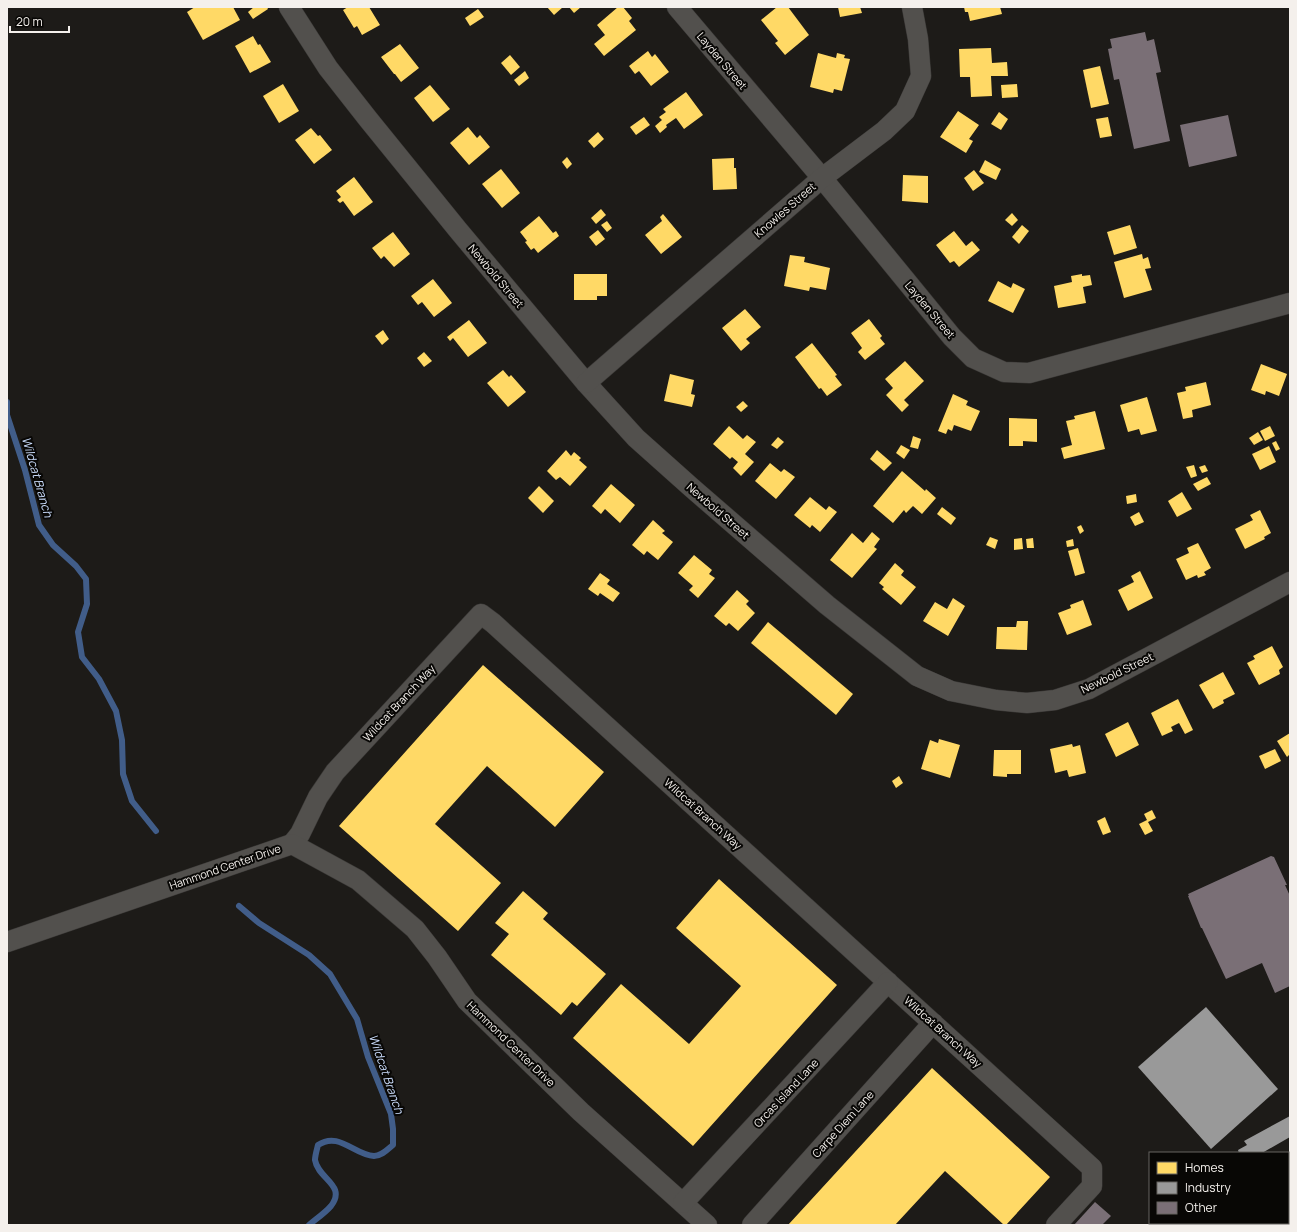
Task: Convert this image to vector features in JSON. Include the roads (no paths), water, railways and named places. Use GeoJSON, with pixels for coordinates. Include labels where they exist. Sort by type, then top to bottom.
{"type":"FeatureCollection","features":[{"type":"Feature","properties":{"kind":"street","name":"Newbold Street"},"geometry":{"type":"LineString","coordinates":[[289,7],[328,68],[458,230],[586,383],[636,438],[827,605],[917,676],[951,691],[996,700],[1027,703],[1056,700],[1089,689],[1290,582]]}},
{"type":"Feature","properties":{"kind":"street","name":"Layden Street"},"geometry":{"type":"LineString","coordinates":[[677,7],[822,178],[952,338],[973,358],[1004,372],[1029,373],[1290,303]]}},
{"type":"Feature","properties":{"kind":"street","name":"Knowles Street"},"geometry":{"type":"LineString","coordinates":[[586,383],[822,178],[884,131],[905,111],[921,76],[918,39],[912,7]]}},
{"type":"Feature","properties":{"kind":"street","name":"Wildcat Branch Way"},"geometry":{"type":"LineString","coordinates":[[292,844],[300,834],[318,797],[335,772],[481,614],[499,628],[1092,1168],[1092,1186],[1056,1225]]}},
{"type":"Feature","properties":{"kind":"street","name":"Hammond Center Drive"},"geometry":{"type":"LineString","coordinates":[[7,942],[292,844],[358,880],[415,929],[437,956],[467,1001],[581,1112],[707,1225]]}},
{"type":"Feature","properties":{"kind":"street","name":"Orcas Island Lane"},"geometry":{"type":"LineString","coordinates":[[683,1203],[888,982]]}},
{"type":"Feature","properties":{"kind":"street","name":"Carpe Diem Lane"},"geometry":{"type":"LineString","coordinates":[[752,1225],[933,1023]]}},
{"type":"Feature","properties":{"kind":"waterway","name":"Wildcat Branch"},"geometry":{"type":"LineString","coordinates":[[7,402],[7,415],[25,470],[39,525],[53,545],[76,566],[86,579],[87,604],[78,632],[82,657],[99,679],[116,711],[122,740],[123,774],[132,801],[156,831]]}},
{"type":"Feature","properties":{"kind":"waterway","name":"Wildcat Branch"},"geometry":{"type":"LineString","coordinates":[[239,906],[259,923],[309,955],[330,974],[357,1019],[368,1057],[391,1114],[393,1145],[380,1155],[367,1155],[340,1142],[326,1141],[318,1145],[315,1160],[317,1167],[334,1187],[336,1193],[335,1199],[329,1209],[309,1225]]}}]}
